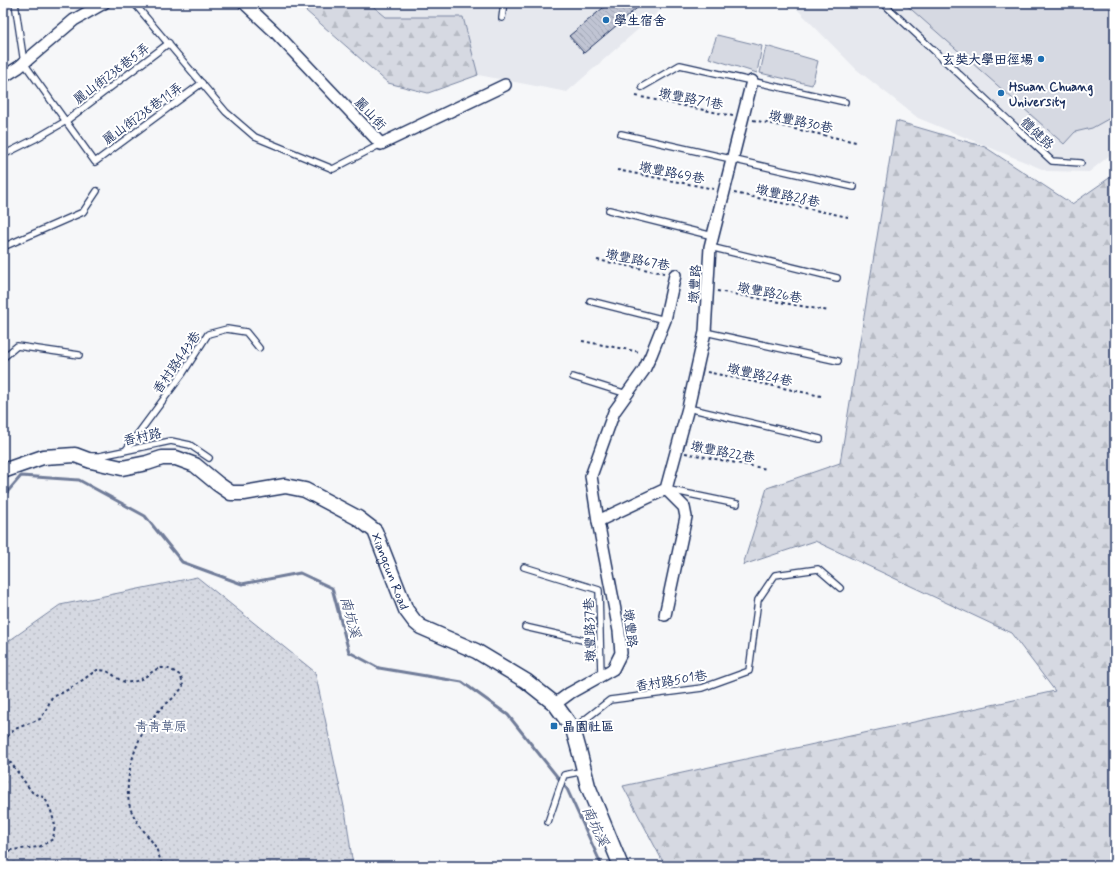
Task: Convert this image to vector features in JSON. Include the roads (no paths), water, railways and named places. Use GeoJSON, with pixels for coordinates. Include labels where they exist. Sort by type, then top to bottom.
{"type":"FeatureCollection","features":[{"type":"Feature","properties":{"kind":"street"},"geometry":{"type":"LineString","coordinates":[[3,77],[24,63],[91,6],[104,3]]}},
{"type":"Feature","properties":{"kind":"street","name":"麗山街"},"geometry":{"type":"LineString","coordinates":[[244,3],[275,32],[381,144],[505,85]]}},
{"type":"Feature","properties":{"kind":"street","name":"墩豐路"},"geometry":{"type":"LineString","coordinates":[[666,489],[688,408],[705,332],[710,248],[752,81]]}},
{"type":"Feature","properties":{"kind":"street","name":"墩豐路"},"geometry":{"type":"LineString","coordinates":[[555,704],[570,693],[614,669],[621,654],[619,631],[591,476],[614,412],[644,370],[651,355],[665,320],[675,275]]}},
{"type":"Feature","properties":{"kind":"street","name":"Xiangcun Road"},"geometry":{"type":"LineString","coordinates":[[3,472],[43,457],[75,456],[92,462],[122,468],[147,463],[162,458],[176,458],[195,465],[231,493],[244,493],[285,486],[305,490],[358,518],[374,531],[406,610],[415,622],[421,627],[476,651],[526,681],[555,704],[573,729],[588,786],[621,866]]}},
{"type":"Feature","properties":{"kind":"street"},"geometry":{"type":"LineString","coordinates":[[598,521],[666,489],[684,507],[686,517],[665,615]]}},
{"type":"Feature","properties":{"kind":"lane"},"geometry":{"type":"LineString","coordinates":[[15,3],[24,63],[66,121]]}},
{"type":"Feature","properties":{"kind":"lane"},"geometry":{"type":"LineString","coordinates":[[134,3],[226,112],[255,137],[334,169],[381,144]]}},
{"type":"Feature","properties":{"kind":"lane"},"geometry":{"type":"LineString","coordinates":[[502,18],[504,3]]}},
{"type":"Feature","properties":{"kind":"lane","name":"體健路"},"geometry":{"type":"LineString","coordinates":[[883,3],[1052,161],[1081,163]]}},
{"type":"Feature","properties":{"kind":"lane","name":"麗山街238巷5弄"},"geometry":{"type":"LineString","coordinates":[[3,155],[36,140],[66,121],[169,43]]}},
{"type":"Feature","properties":{"kind":"lane"},"geometry":{"type":"LineString","coordinates":[[642,86],[680,64],[845,102]]}},
{"type":"Feature","properties":{"kind":"lane","name":"麗山街238巷11弄"},"geometry":{"type":"LineString","coordinates":[[66,121],[95,162],[202,83]]}},
{"type":"Feature","properties":{"kind":"lane"},"geometry":{"type":"LineString","coordinates":[[621,134],[854,187]]}},
{"type":"Feature","properties":{"kind":"lane"},"geometry":{"type":"LineString","coordinates":[[3,247],[83,212],[97,191]]}},
{"type":"Feature","properties":{"kind":"lane"},"geometry":{"type":"LineString","coordinates":[[609,210],[713,236]]}},
{"type":"Feature","properties":{"kind":"lane"},"geometry":{"type":"LineString","coordinates":[[710,248],[837,278]]}},
{"type":"Feature","properties":{"kind":"lane"},"geometry":{"type":"LineString","coordinates":[[590,301],[665,320]]}},
{"type":"Feature","properties":{"kind":"lane","name":"香村路443巷"},"geometry":{"type":"LineString","coordinates":[[126,450],[183,373],[208,334],[226,329],[246,332],[259,348]]}},
{"type":"Feature","properties":{"kind":"lane"},"geometry":{"type":"LineString","coordinates":[[705,332],[838,361]]}},
{"type":"Feature","properties":{"kind":"lane"},"geometry":{"type":"LineString","coordinates":[[3,358],[17,346],[79,355]]}},
{"type":"Feature","properties":{"kind":"lane"},"geometry":{"type":"LineString","coordinates":[[573,377],[627,394]]}},
{"type":"Feature","properties":{"kind":"lane"},"geometry":{"type":"LineString","coordinates":[[688,408],[820,438]]}},
{"type":"Feature","properties":{"kind":"lane","name":"香村路"},"geometry":{"type":"LineString","coordinates":[[75,456],[100,456],[171,441],[190,445],[210,458]]}},
{"type":"Feature","properties":{"kind":"lane"},"geometry":{"type":"LineString","coordinates":[[666,489],[737,504]]}},
{"type":"Feature","properties":{"kind":"lane","name":"墩豐路37巷"},"geometry":{"type":"LineString","coordinates":[[524,567],[599,590],[601,676]]}},
{"type":"Feature","properties":{"kind":"lane","name":"香村路501巷"},"geometry":{"type":"LineString","coordinates":[[573,729],[610,700],[702,688],[749,671],[758,600],[775,575],[818,569],[840,588]]}},
{"type":"Feature","properties":{"kind":"lane"},"geometry":{"type":"LineString","coordinates":[[525,627],[600,644]]}},
{"type":"Feature","properties":{"kind":"lane"},"geometry":{"type":"LineString","coordinates":[[548,822],[564,775],[584,771]]}},
{"type":"Feature","properties":{"kind":"waterway","name":"南坑溪"},"geometry":{"type":"LineString","coordinates":[[3,497],[21,476],[79,480],[145,516],[182,562],[242,584],[300,573],[332,588],[349,652],[379,668],[462,682],[508,715],[567,789],[602,866]]}},
{"type":"Feature","properties":{"kind":"place","name":"學生宿舍"},"geometry":{"type":"Point","coordinates":[606,20]}},
{"type":"Feature","properties":{"kind":"place","name":"玄奘大學田徑場"},"geometry":{"type":"Point","coordinates":[1041,59]}},
{"type":"Feature","properties":{"kind":"place","name":"Hsuan Chuang University"},"geometry":{"type":"Point","coordinates":[1001,93]}},
{"type":"Feature","properties":{"kind":"place","name":"晶園社區"},"geometry":{"type":"Point","coordinates":[554,726]}},
{"type":"Feature","properties":{"kind":"park label","name":"青青草原"},"geometry":{"type":"Point","coordinates":[161,726]}}]}
